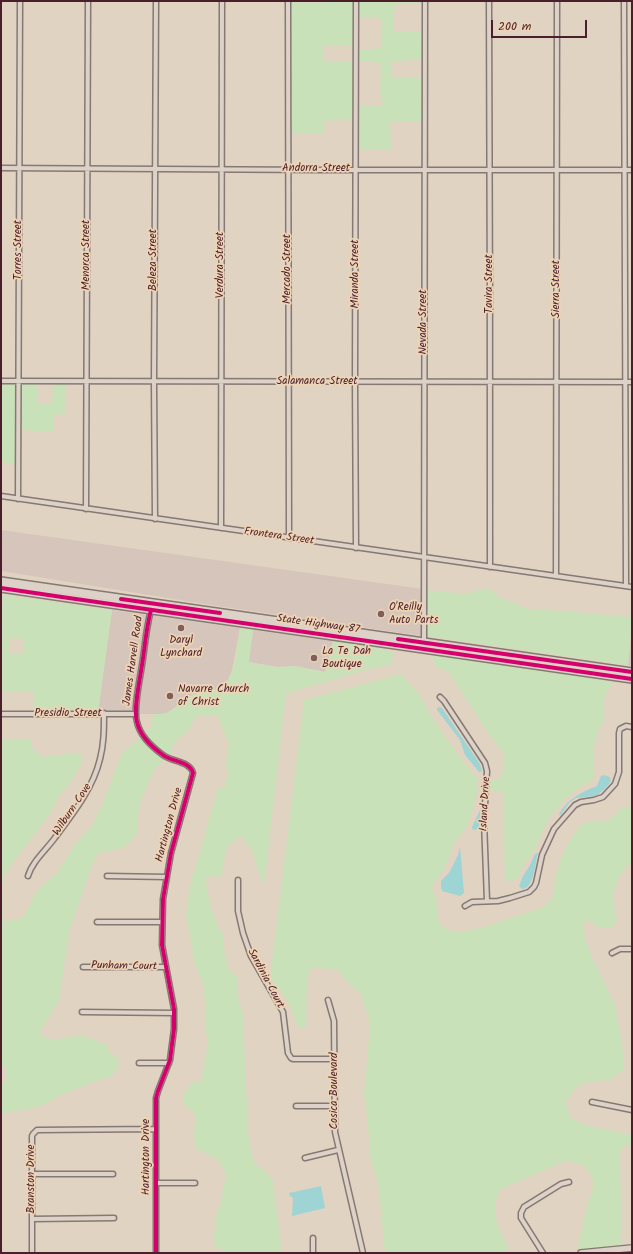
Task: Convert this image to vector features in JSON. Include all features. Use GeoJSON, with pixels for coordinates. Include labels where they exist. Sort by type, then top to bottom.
{"type":"FeatureCollection","features":[{"type":"Feature","properties":{"kind":"highway"},"geometry":{"type":"LineString","coordinates":[[1,581],[211,615],[274,621],[632,672]]}},
{"type":"Feature","properties":{"kind":"highway","name":"State Highway 87"},"geometry":{"type":"LineString","coordinates":[[1,588],[151,610],[211,615],[354,639],[632,679]]}},
{"type":"Feature","properties":{"kind":"street","name":"Torres Street"},"geometry":{"type":"LineString","coordinates":[[18,499],[20,1]]}},
{"type":"Feature","properties":{"kind":"street","name":"Menorca Street"},"geometry":{"type":"LineString","coordinates":[[86,509],[88,1]]}},
{"type":"Feature","properties":{"kind":"street","name":"Beleza Street"},"geometry":{"type":"LineString","coordinates":[[156,1],[154,382],[156,519]]}},
{"type":"Feature","properties":{"kind":"street","name":"Verdura Street"},"geometry":{"type":"LineString","coordinates":[[221,528],[222,1]]}},
{"type":"Feature","properties":{"kind":"street","name":"Mercado Street"},"geometry":{"type":"LineString","coordinates":[[288,1],[289,538]]}},
{"type":"Feature","properties":{"kind":"street","name":"Miranda Street"},"geometry":{"type":"LineString","coordinates":[[356,1],[356,548]]}},
{"type":"Feature","properties":{"kind":"street","name":"Nevada Street"},"geometry":{"type":"LineString","coordinates":[[424,642],[425,1]]}},
{"type":"Feature","properties":{"kind":"street","name":"Tavira Street"},"geometry":{"type":"LineString","coordinates":[[489,1],[491,169],[489,383],[490,567]]}},
{"type":"Feature","properties":{"kind":"street","name":"Sierra Street"},"geometry":{"type":"LineString","coordinates":[[556,576],[558,169],[557,1]]}},
{"type":"Feature","properties":{"kind":"street"},"geometry":{"type":"LineString","coordinates":[[624,1],[624,382],[626,586]]}},
{"type":"Feature","properties":{"kind":"street","name":"Andorra Street"},"geometry":{"type":"LineString","coordinates":[[1,168],[632,170]]}},
{"type":"Feature","properties":{"kind":"street","name":"Salamanca Street"},"geometry":{"type":"LineString","coordinates":[[1,382],[632,382]]}},
{"type":"Feature","properties":{"kind":"street","name":"Frontera Street"},"geometry":{"type":"LineString","coordinates":[[1,496],[632,587]]}},
{"type":"Feature","properties":{"kind":"street"},"geometry":{"type":"LineString","coordinates":[[82,593],[107,600],[139,604],[151,610]]}},
{"type":"Feature","properties":{"kind":"street","name":"James Harvell Road"},"geometry":{"type":"LineString","coordinates":[[136,714],[151,610]]}},
{"type":"Feature","properties":{"kind":"street"},"geometry":{"type":"LineString","coordinates":[[354,639],[370,639],[413,644],[424,642],[430,647],[492,656],[506,661]]}},
{"type":"Feature","properties":{"kind":"street","name":"Island Drive"},"geometry":{"type":"LineString","coordinates":[[440,697],[485,763],[487,771],[484,826],[487,902]]}},
{"type":"Feature","properties":{"kind":"street","name":"Presidio Street"},"geometry":{"type":"LineString","coordinates":[[1,714],[136,714]]}},
{"type":"Feature","properties":{"kind":"street","name":"Wilburn Cove"},"geometry":{"type":"LineString","coordinates":[[28,876],[30,869],[59,832],[92,781],[100,760],[102,749],[104,714]]}},
{"type":"Feature","properties":{"kind":"street","name":"Hartington Drive"},"geometry":{"type":"LineString","coordinates":[[136,714],[139,729],[147,741],[164,756],[188,766],[192,769],[193,774],[171,853],[163,899],[162,945],[174,1013],[174,1036],[169,1063],[156,1098],[156,1253]]}},
{"type":"Feature","properties":{"kind":"street"},"geometry":{"type":"LineString","coordinates":[[465,906],[472,902],[498,901],[523,895],[534,887],[542,855],[554,829],[575,805],[581,802],[598,800],[603,797],[615,784],[619,772],[620,729],[626,726],[632,727]]}},
{"type":"Feature","properties":{"kind":"street"},"geometry":{"type":"LineString","coordinates":[[107,876],[167,877]]}},
{"type":"Feature","properties":{"kind":"street","name":"Sardinia Court"},"geometry":{"type":"LineString","coordinates":[[238,880],[238,911],[243,933],[251,956],[283,1012],[288,1053],[293,1059],[334,1059]]}},
{"type":"Feature","properties":{"kind":"street"},"geometry":{"type":"LineString","coordinates":[[97,922],[162,922]]}},
{"type":"Feature","properties":{"kind":"street"},"geometry":{"type":"LineString","coordinates":[[612,953],[620,949],[632,949]]}},
{"type":"Feature","properties":{"kind":"street","name":"Punham Court"},"geometry":{"type":"LineString","coordinates":[[83,967],[166,968]]}},
{"type":"Feature","properties":{"kind":"street","name":"Cosica Boulevard"},"geometry":{"type":"LineString","coordinates":[[328,1000],[334,1021],[334,1132],[363,1253]]}},
{"type":"Feature","properties":{"kind":"street"},"geometry":{"type":"LineString","coordinates":[[82,1012],[174,1013]]}},
{"type":"Feature","properties":{"kind":"street"},"geometry":{"type":"LineString","coordinates":[[139,1063],[169,1063]]}},
{"type":"Feature","properties":{"kind":"street"},"geometry":{"type":"LineString","coordinates":[[592,1102],[632,1110]]}},
{"type":"Feature","properties":{"kind":"street"},"geometry":{"type":"LineString","coordinates":[[296,1106],[334,1106]]}},
{"type":"Feature","properties":{"kind":"street","name":"Branston Drive"},"geometry":{"type":"LineString","coordinates":[[32,1253],[32,1136],[34,1132],[38,1130],[156,1129]]}},
{"type":"Feature","properties":{"kind":"street"},"geometry":{"type":"LineString","coordinates":[[305,1158],[338,1150]]}},
{"type":"Feature","properties":{"kind":"street"},"geometry":{"type":"LineString","coordinates":[[32,1174],[113,1174]]}},
{"type":"Feature","properties":{"kind":"street"},"geometry":{"type":"LineString","coordinates":[[543,1253],[521,1218],[521,1213],[524,1208],[562,1184],[569,1182]]}},
{"type":"Feature","properties":{"kind":"street"},"geometry":{"type":"LineString","coordinates":[[156,1183],[195,1183]]}},
{"type":"Feature","properties":{"kind":"street"},"geometry":{"type":"LineString","coordinates":[[32,1219],[114,1218]]}},
{"type":"Feature","properties":{"kind":"street"},"geometry":{"type":"LineString","coordinates":[[313,1238],[313,1253]]}},
{"type":"Feature","properties":{"kind":"street"},"geometry":{"type":"LineString","coordinates":[[580,1253],[632,1248]]}},
{"type":"Feature","properties":{"kind":"shaded area"},"geometry":{"type":"Polygon","coordinates":[[[1,530],[423,589],[422,636],[217,606],[1,571],[1,530]]]}},
{"type":"Feature","properties":{"kind":"shaded area"},"geometry":{"type":"Polygon","coordinates":[[[112,610],[148,615],[134,712],[98,712],[112,610]]]}},
{"type":"Feature","properties":{"kind":"shaded area"},"geometry":{"type":"Polygon","coordinates":[[[151,615],[240,628],[231,675],[224,686],[218,689],[192,695],[184,699],[166,714],[138,714],[151,615]]]}},
{"type":"Feature","properties":{"kind":"shaded area"},"geometry":{"type":"Polygon","coordinates":[[[632,627],[632,665],[628,665],[632,627]]]}},
{"type":"Feature","properties":{"kind":"shaded area"},"geometry":{"type":"Polygon","coordinates":[[[253,630],[333,641],[325,672],[295,666],[277,667],[248,662],[253,630]]]}},
{"type":"Feature","properties":{"kind":"green space"},"geometry":{"type":"Polygon","coordinates":[[[322,1],[355,1],[355,45],[324,46],[323,61],[354,62],[355,119],[324,121],[323,134],[290,134],[290,2],[322,3],[322,1]]]}},
{"type":"Feature","properties":{"kind":"green space"},"geometry":{"type":"Polygon","coordinates":[[[360,1],[421,1],[421,3],[393,5],[393,32],[422,31],[423,59],[391,62],[391,77],[421,77],[423,121],[390,122],[391,149],[358,150],[358,106],[383,106],[380,91],[381,63],[359,61],[359,50],[382,48],[381,20],[379,17],[360,18],[360,1]]]}},
{"type":"Feature","properties":{"kind":"green space"},"geometry":{"type":"Polygon","coordinates":[[[1,383],[17,383],[17,464],[1,462],[1,383]]]}},
{"type":"Feature","properties":{"kind":"green space"},"geometry":{"type":"Polygon","coordinates":[[[21,383],[37,383],[37,404],[52,404],[53,383],[66,383],[66,414],[54,415],[54,432],[21,430],[21,383]]]}},
{"type":"Feature","properties":{"kind":"green space"},"geometry":{"type":"Polygon","coordinates":[[[478,589],[491,590],[500,598],[530,610],[539,609],[632,617],[628,665],[426,636],[426,590],[469,594],[478,589]]]}},
{"type":"Feature","properties":{"kind":"green space"},"geometry":{"type":"Polygon","coordinates":[[[3,595],[112,610],[98,712],[33,712],[33,691],[1,691],[1,620],[3,595]],[[10,638],[9,654],[24,654],[24,639],[10,638]]]}},
{"type":"Feature","properties":{"kind":"green space"},"geometry":{"type":"Polygon","coordinates":[[[240,628],[253,630],[249,662],[277,667],[295,666],[325,672],[333,641],[376,647],[393,652],[392,664],[362,671],[286,694],[264,886],[252,850],[241,836],[227,846],[221,876],[211,876],[205,878],[211,907],[224,937],[224,951],[230,971],[238,977],[238,997],[243,1014],[248,1131],[253,1161],[273,1180],[282,1253],[227,1253],[226,1251],[215,1248],[214,1236],[216,1215],[221,1201],[226,1175],[218,1160],[195,1148],[194,1132],[196,1118],[193,1111],[185,1106],[183,1097],[191,1082],[201,1081],[208,1042],[206,1035],[204,986],[195,966],[186,915],[190,885],[218,787],[224,788],[227,776],[226,761],[229,744],[217,716],[196,715],[192,726],[175,742],[169,757],[160,751],[144,734],[151,727],[153,714],[161,714],[172,710],[188,696],[217,689],[223,686],[228,680],[234,663],[240,628]]]}},
{"type":"Feature","properties":{"kind":"green space"},"geometry":{"type":"Polygon","coordinates":[[[432,655],[614,682],[605,696],[603,706],[604,721],[600,725],[593,749],[594,779],[579,788],[564,800],[548,820],[535,849],[524,865],[517,879],[505,882],[503,792],[490,790],[490,779],[497,779],[501,777],[504,755],[448,671],[435,667],[432,655]]]}},
{"type":"Feature","properties":{"kind":"green space"},"geometry":{"type":"Polygon","coordinates":[[[401,674],[420,695],[447,740],[473,774],[478,776],[477,795],[468,825],[454,843],[444,870],[432,887],[437,901],[439,924],[448,930],[460,932],[484,927],[544,907],[544,905],[550,902],[553,896],[557,870],[562,856],[569,841],[582,823],[605,821],[614,816],[621,807],[632,807],[632,861],[622,872],[614,890],[617,921],[612,927],[597,927],[592,922],[583,921],[585,938],[592,957],[615,1005],[624,1057],[624,1071],[615,1074],[612,1080],[584,1083],[574,1090],[566,1103],[570,1117],[582,1124],[632,1135],[632,1144],[625,1146],[620,1151],[622,1248],[577,1252],[588,1201],[592,1194],[593,1181],[588,1170],[583,1165],[565,1161],[500,1190],[497,1197],[495,1211],[497,1224],[508,1247],[504,1253],[387,1253],[384,1247],[379,1188],[370,1157],[364,1094],[369,1038],[369,1019],[360,992],[344,978],[337,969],[311,968],[307,979],[306,1028],[298,1027],[289,1003],[270,978],[304,700],[401,674]]]}},
{"type":"Feature","properties":{"kind":"green space"},"geometry":{"type":"Polygon","coordinates":[[[141,737],[157,753],[167,760],[167,762],[163,760],[153,771],[139,805],[137,834],[123,848],[99,853],[92,865],[70,929],[59,1000],[40,1032],[42,1036],[52,1040],[82,1035],[107,1045],[110,1053],[119,1059],[118,1067],[113,1075],[109,1077],[58,1096],[38,1107],[1,1114],[1,1083],[7,1081],[5,1066],[1,1066],[1,739],[31,739],[31,746],[42,757],[76,753],[82,754],[82,763],[67,787],[58,797],[54,808],[5,873],[2,887],[3,924],[6,921],[20,919],[26,913],[37,890],[56,874],[74,846],[93,824],[122,753],[141,737]]]}},
{"type":"Feature","properties":{"kind":"water"},"geometry":{"type":"Polygon","coordinates":[[[439,707],[442,708],[480,764],[482,771],[479,772],[465,755],[460,740],[437,710],[439,707]]]}},
{"type":"Feature","properties":{"kind":"water"},"geometry":{"type":"Polygon","coordinates":[[[604,775],[610,777],[611,781],[606,788],[596,796],[576,798],[569,803],[560,816],[559,814],[566,804],[580,794],[597,786],[601,776],[604,775]]]}},
{"type":"Feature","properties":{"kind":"water"},"geometry":{"type":"Polygon","coordinates":[[[481,808],[479,829],[473,830],[472,827],[481,808]]]}},
{"type":"Feature","properties":{"kind":"water"},"geometry":{"type":"Polygon","coordinates":[[[460,847],[464,893],[460,896],[442,891],[441,881],[449,873],[458,855],[460,847]]]}},
{"type":"Feature","properties":{"kind":"water"},"geometry":{"type":"Polygon","coordinates":[[[538,853],[532,880],[526,888],[522,889],[519,886],[523,876],[535,854],[538,853]]]}},
{"type":"Feature","properties":{"kind":"water"},"geometry":{"type":"Polygon","coordinates":[[[321,1186],[325,1208],[292,1216],[293,1198],[289,1193],[321,1186]]]}},
{"type":"Feature","properties":{"kind":"cycle path"},"geometry":{"type":"LineString","coordinates":[[1,588],[632,679]]}},
{"type":"Feature","properties":{"kind":"cycle path"},"geometry":{"type":"LineString","coordinates":[[121,599],[220,613]]}},
{"type":"Feature","properties":{"kind":"cycle path"},"geometry":{"type":"LineString","coordinates":[[151,610],[137,694],[137,722],[147,741],[163,755],[188,766],[193,773],[171,853],[163,899],[162,945],[174,1009],[174,1029],[170,1060],[156,1098],[156,1253]]}},
{"type":"Feature","properties":{"kind":"cycle path"},"geometry":{"type":"LineString","coordinates":[[398,639],[632,672]]}},
{"type":"Feature","properties":{"kind":"place","name":"O'Reilly Auto Parts"},"geometry":{"type":"Point","coordinates":[381,614]}},
{"type":"Feature","properties":{"kind":"place","name":"Daryl Lynchard"},"geometry":{"type":"Point","coordinates":[181,628]}},
{"type":"Feature","properties":{"kind":"place","name":"La Te Dah Boutique"},"geometry":{"type":"Point","coordinates":[314,658]}},
{"type":"Feature","properties":{"kind":"place","name":"Navarre Church of Christ"},"geometry":{"type":"Point","coordinates":[170,696]}}]}
